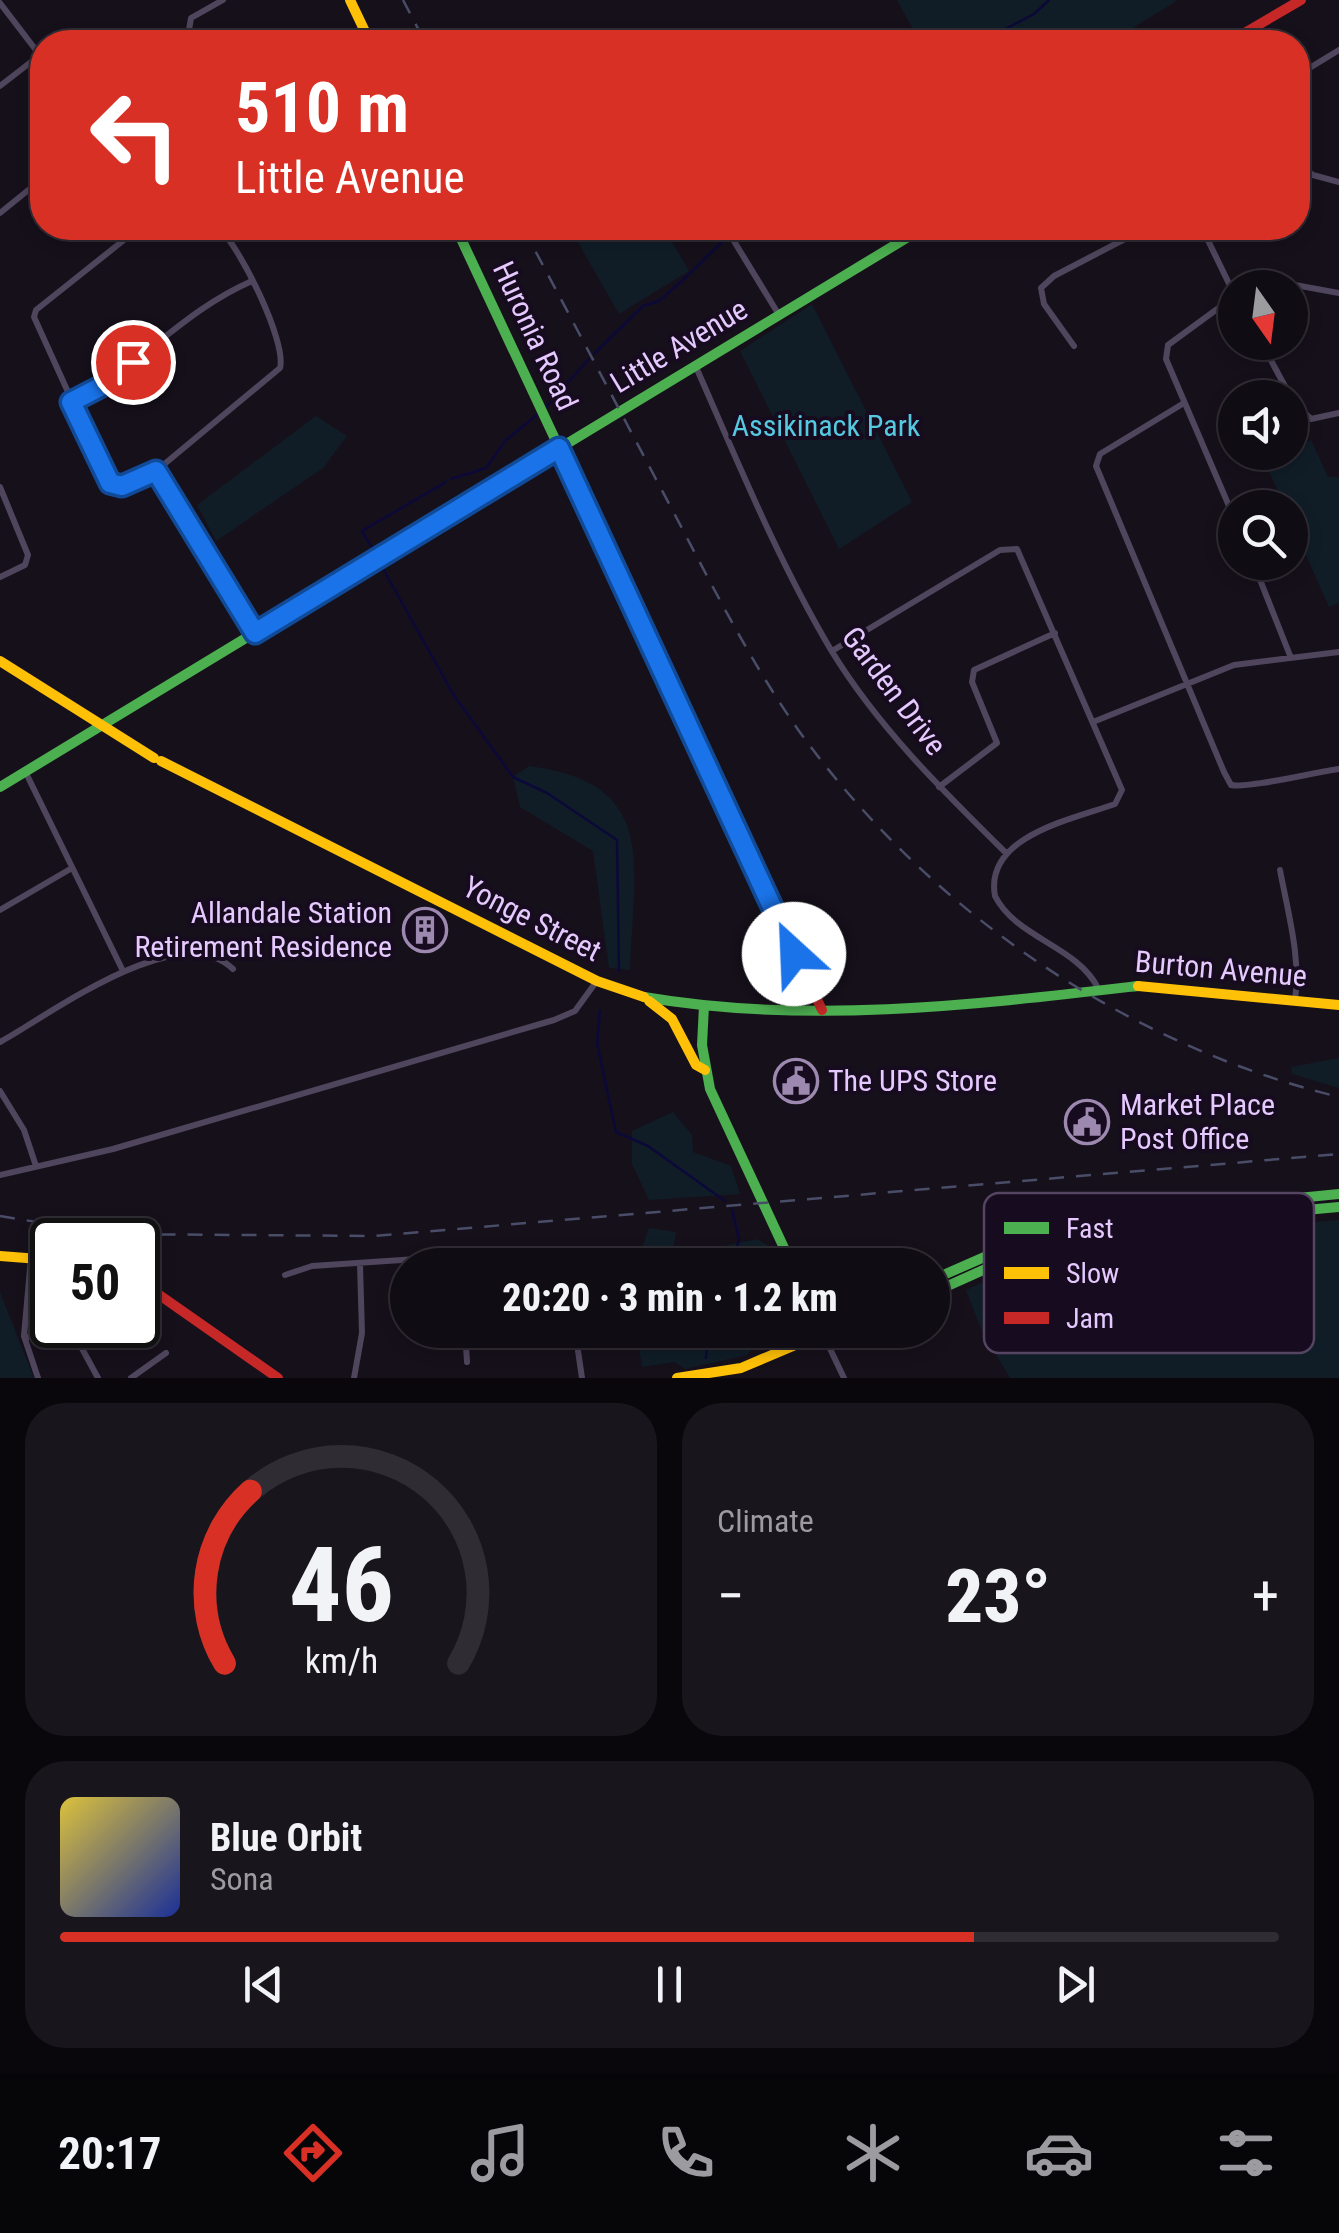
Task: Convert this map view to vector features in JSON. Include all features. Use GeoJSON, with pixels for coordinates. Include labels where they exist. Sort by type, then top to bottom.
{"type":"FeatureCollection","features":[{"type":"Feature","properties":{"kind":"main road"},"geometry":{"type":"LineString","coordinates":[[350,0],[364,30]]}},
{"type":"Feature","properties":{"kind":"main road"},"geometry":{"type":"LineString","coordinates":[[1251,30],[1301,0]]}},
{"type":"Feature","properties":{"kind":"main road","name":"Huronia Road"},"geometry":{"type":"LineString","coordinates":[[462,240],[822,1010]]}},
{"type":"Feature","properties":{"kind":"main road","name":"Little Avenue"},"geometry":{"type":"LineString","coordinates":[[0,787],[903,240]]}},
{"type":"Feature","properties":{"kind":"main road","name":"Yonge Street"},"geometry":{"type":"LineString","coordinates":[[0,660],[157,759],[597,981],[644,997],[704,1006],[822,1010],[951,1008],[1098,988]]}},
{"type":"Feature","properties":{"kind":"main road","name":"Burton Avenue"},"geometry":{"type":"LineString","coordinates":[[1098,988],[1149,984],[1339,1004]]}},
{"type":"Feature","properties":{"kind":"main road"},"geometry":{"type":"LineString","coordinates":[[644,997],[672,1019],[696,1064],[705,1070]]}},
{"type":"Feature","properties":{"kind":"main road"},"geometry":{"type":"LineString","coordinates":[[704,1006],[705,1070],[719,1110],[784,1248]]}},
{"type":"Feature","properties":{"kind":"main road"},"geometry":{"type":"LineString","coordinates":[[1314,1196],[1339,1194]]}},
{"type":"Feature","properties":{"kind":"main road"},"geometry":{"type":"LineString","coordinates":[[1314,1209],[1339,1207]]}},
{"type":"Feature","properties":{"kind":"main road"},"geometry":{"type":"LineString","coordinates":[[0,1256],[30,1258]]}},
{"type":"Feature","properties":{"kind":"main road"},"geometry":{"type":"LineString","coordinates":[[950,1272],[984,1257]]}},
{"type":"Feature","properties":{"kind":"main road"},"geometry":{"type":"LineString","coordinates":[[950,1285],[984,1270]]}},
{"type":"Feature","properties":{"kind":"main road"},"geometry":{"type":"LineString","coordinates":[[160,1295],[278,1378]]}},
{"type":"Feature","properties":{"kind":"main road"},"geometry":{"type":"LineString","coordinates":[[677,1378],[741,1368],[788,1348]]}},
{"type":"Feature","properties":{"kind":"street"},"geometry":{"type":"LineString","coordinates":[[8,0],[0,4],[30,42]]}},
{"type":"Feature","properties":{"kind":"street"},"geometry":{"type":"LineString","coordinates":[[189,30],[191,18],[223,0]]}},
{"type":"Feature","properties":{"kind":"street"},"geometry":{"type":"LineString","coordinates":[[1310,68],[1339,50]]}},
{"type":"Feature","properties":{"kind":"street"},"geometry":{"type":"LineString","coordinates":[[0,86],[30,64]]}},
{"type":"Feature","properties":{"kind":"street"},"geometry":{"type":"LineString","coordinates":[[1310,174],[1339,182]]}},
{"type":"Feature","properties":{"kind":"street"},"geometry":{"type":"LineString","coordinates":[[0,212],[30,188]]}},
{"type":"Feature","properties":{"kind":"street"},"geometry":{"type":"LineString","coordinates":[[124,240],[35,313],[110,483],[122,486],[156,471],[280,368],[281,350],[230,240]]}},
{"type":"Feature","properties":{"kind":"street"},"geometry":{"type":"LineString","coordinates":[[733,240],[779,315]]}},
{"type":"Feature","properties":{"kind":"street"},"geometry":{"type":"LineString","coordinates":[[1074,346],[1044,304],[1040,288],[1054,276],[1123,240]]}},
{"type":"Feature","properties":{"kind":"street"},"geometry":{"type":"LineString","coordinates":[[1208,240],[1222,270]]}},
{"type":"Feature","properties":{"kind":"street"},"geometry":{"type":"LineString","coordinates":[[71,402],[110,380],[202,304],[252,281]]}},
{"type":"Feature","properties":{"kind":"street"},"geometry":{"type":"LineString","coordinates":[[1308,287],[1339,293]]}},
{"type":"Feature","properties":{"kind":"street"},"geometry":{"type":"LineString","coordinates":[[1218,308],[1168,344],[1166,358],[1222,490]]}},
{"type":"Feature","properties":{"kind":"street"},"geometry":{"type":"LineString","coordinates":[[1271,360],[1294,401],[1311,418],[1339,413]]}},
{"type":"Feature","properties":{"kind":"street","name":"Garden Drive"},"geometry":{"type":"LineString","coordinates":[[695,366],[791,575],[832,651],[884,724],[939,787],[1006,854]]}},
{"type":"Feature","properties":{"kind":"street"},"geometry":{"type":"LineString","coordinates":[[1184,403],[1100,454],[1096,466],[1186,682],[1231,784],[1242,788],[1293,774],[1339,770]]}},
{"type":"Feature","properties":{"kind":"street"},"geometry":{"type":"LineString","coordinates":[[156,471],[255,633]]}},
{"type":"Feature","properties":{"kind":"street"},"geometry":{"type":"LineString","coordinates":[[0,487],[28,555],[25,565],[0,577]]}},
{"type":"Feature","properties":{"kind":"street"},"geometry":{"type":"LineString","coordinates":[[832,651],[1005,547],[1020,554],[1121,785],[1120,800],[1028,837],[1006,854],[994,881],[1000,905],[1089,970],[1098,988]]}},
{"type":"Feature","properties":{"kind":"street"},"geometry":{"type":"LineString","coordinates":[[1261,580],[1291,658]]}},
{"type":"Feature","properties":{"kind":"street"},"geometry":{"type":"LineString","coordinates":[[939,787],[996,742],[972,682],[974,670],[1054,633]]}},
{"type":"Feature","properties":{"kind":"street"},"geometry":{"type":"LineString","coordinates":[[1093,722],[1234,665],[1339,652]]}},
{"type":"Feature","properties":{"kind":"street"},"geometry":{"type":"LineString","coordinates":[[25,771],[122,971]]}},
{"type":"Feature","properties":{"kind":"street"},"geometry":{"type":"LineString","coordinates":[[0,910],[72,868]]}},
{"type":"Feature","properties":{"kind":"street"},"geometry":{"type":"LineString","coordinates":[[1280,870],[1298,962],[1295,1000]]}},
{"type":"Feature","properties":{"kind":"street"},"geometry":{"type":"LineString","coordinates":[[0,1042],[144,960],[174,954],[227,964],[233,969]]}},
{"type":"Feature","properties":{"kind":"street"},"geometry":{"type":"LineString","coordinates":[[0,1174],[113,1149],[554,1020],[574,1010],[597,981]]}},
{"type":"Feature","properties":{"kind":"street"},"geometry":{"type":"LineString","coordinates":[[0,1091],[24,1130],[36,1166]]}},
{"type":"Feature","properties":{"kind":"street"},"geometry":{"type":"LineString","coordinates":[[285,1275],[312,1266],[390,1263]]}},
{"type":"Feature","properties":{"kind":"street"},"geometry":{"type":"LineString","coordinates":[[354,1378],[362,1333],[360,1264]]}},
{"type":"Feature","properties":{"kind":"street"},"geometry":{"type":"LineString","coordinates":[[30,1269],[24,1336],[38,1378]]}},
{"type":"Feature","properties":{"kind":"street"},"geometry":{"type":"LineString","coordinates":[[24,1336],[78,1344],[98,1378]]}},
{"type":"Feature","properties":{"kind":"street"},"geometry":{"type":"LineString","coordinates":[[466,1348],[467,1362]]}},
{"type":"Feature","properties":{"kind":"street"},"geometry":{"type":"LineString","coordinates":[[578,1348],[582,1378]]}},
{"type":"Feature","properties":{"kind":"street"},"geometry":{"type":"LineString","coordinates":[[832,1348],[844,1378]]}},
{"type":"Feature","properties":{"kind":"street"},"geometry":{"type":"LineString","coordinates":[[131,1378],[166,1354]]}},
{"type":"Feature","properties":{"kind":"green space"},"geometry":{"type":"Polygon","coordinates":[[[897,0],[1178,0],[1129,30],[913,30],[897,0]]]}},
{"type":"Feature","properties":{"kind":"green space"},"geometry":{"type":"Polygon","coordinates":[[[577,240],[671,240],[689,271],[619,314],[577,240]]]}},
{"type":"Feature","properties":{"kind":"green space","name":"Assikinack Park"},"geometry":{"type":"Polygon","coordinates":[[[812,304],[912,502],[839,549],[740,351],[812,304]]]}},
{"type":"Feature","properties":{"kind":"green space"},"geometry":{"type":"Polygon","coordinates":[[[316,416],[347,436],[323,468],[216,541],[197,505],[316,416]]]}},
{"type":"Feature","properties":{"kind":"green space"},"geometry":{"type":"Polygon","coordinates":[[[1311,440],[1328,477],[1339,477],[1339,603],[1329,607],[1308,560],[1308,490],[1277,490],[1268,470],[1308,470],[1311,440]]]}},
{"type":"Feature","properties":{"kind":"green space"},"geometry":{"type":"Polygon","coordinates":[[[529,766],[571,775],[601,790],[620,811],[630,835],[634,864],[630,970],[609,968],[593,851],[520,807],[513,777],[529,766]]]}},
{"type":"Feature","properties":{"kind":"green space"},"geometry":{"type":"Polygon","coordinates":[[[1339,1058],[1339,1088],[1292,1074],[1291,1067],[1339,1058]]]}},
{"type":"Feature","properties":{"kind":"green space"},"geometry":{"type":"Polygon","coordinates":[[[673,1112],[692,1135],[693,1152],[731,1166],[740,1194],[649,1200],[632,1164],[632,1131],[673,1112]]]}},
{"type":"Feature","properties":{"kind":"green space"},"geometry":{"type":"Polygon","coordinates":[[[1339,1220],[1339,1378],[1010,1378],[995,1353],[1314,1353],[1314,1222],[1339,1220]]]}},
{"type":"Feature","properties":{"kind":"green space"},"geometry":{"type":"Polygon","coordinates":[[[649,1228],[676,1232],[673,1248],[642,1248],[649,1228]]]}},
{"type":"Feature","properties":{"kind":"green space"},"geometry":{"type":"Polygon","coordinates":[[[757,1239],[769,1248],[715,1248],[757,1239]]]}},
{"type":"Feature","properties":{"kind":"green space"},"geometry":{"type":"Polygon","coordinates":[[[984,1282],[984,1334],[982,1331],[966,1290],[984,1282]]]}},
{"type":"Feature","properties":{"kind":"green space"},"geometry":{"type":"Polygon","coordinates":[[[0,1292],[34,1378],[0,1378],[0,1292]]]}},
{"type":"Feature","properties":{"kind":"green space"},"geometry":{"type":"Polygon","coordinates":[[[639,1348],[752,1348],[747,1355],[685,1369],[674,1362],[642,1367],[639,1348]]]}},
{"type":"Feature","properties":{"kind":"waterway"},"geometry":{"type":"LineString","coordinates":[[1003,30],[1034,14],[1049,0]]}},
{"type":"Feature","properties":{"kind":"waterway"},"geometry":{"type":"LineString","coordinates":[[594,354],[643,306],[659,301],[724,240]]}},
{"type":"Feature","properties":{"kind":"waterway"},"geometry":{"type":"LineString","coordinates":[[546,407],[589,359]]}},
{"type":"Feature","properties":{"kind":"waterway"},"geometry":{"type":"LineString","coordinates":[[451,479],[486,468],[505,441],[538,414]]}},
{"type":"Feature","properties":{"kind":"waterway"},"geometry":{"type":"LineString","coordinates":[[372,548],[362,531],[446,482]]}},
{"type":"Feature","properties":{"kind":"waterway"},"geometry":{"type":"LineString","coordinates":[[382,567],[453,694],[513,777],[547,793],[617,840],[619,971]]}},
{"type":"Feature","properties":{"kind":"waterway"},"geometry":{"type":"LineString","coordinates":[[600,1011],[597,1043],[616,1132],[648,1146],[725,1201]]}},
{"type":"Feature","properties":{"kind":"waterway"},"geometry":{"type":"LineString","coordinates":[[732,1209],[739,1239],[737,1248]]}},
{"type":"Feature","properties":{"kind":"waterway"},"geometry":{"type":"LineString","coordinates":[[706,1358],[707,1348]]}},
{"type":"Feature","properties":{"kind":"railway"},"geometry":{"type":"LineString","coordinates":[[403,0],[419,30]]}},
{"type":"Feature","properties":{"kind":"railway"},"geometry":{"type":"LineString","coordinates":[[529,240],[719,598],[781,705],[851,796],[908,857],[970,912],[1037,962],[1108,1005],[1182,1043],[1259,1073],[1339,1097]]}},
{"type":"Feature","properties":{"kind":"railway"},"geometry":{"type":"LineString","coordinates":[[0,1216],[110,1234],[374,1236],[1339,1154]]}},
{"type":"Feature","properties":{"kind":"traffic: fast"},"geometry":{"type":"LineString","coordinates":[[462,240],[661,665]]}},
{"type":"Feature","properties":{"kind":"traffic: fast"},"geometry":{"type":"LineString","coordinates":[[0,787],[903,240]]}},
{"type":"Feature","properties":{"kind":"traffic: fast"},"geometry":{"type":"LineString","coordinates":[[644,997],[767,1010],[829,1011],[1015,1000],[1138,986]]}},
{"type":"Feature","properties":{"kind":"traffic: fast"},"geometry":{"type":"LineString","coordinates":[[704,1006],[702,1045],[710,1089],[784,1248]]}},
{"type":"Feature","properties":{"kind":"traffic: fast"},"geometry":{"type":"LineString","coordinates":[[1314,1196],[1339,1194]]}},
{"type":"Feature","properties":{"kind":"traffic: fast"},"geometry":{"type":"LineString","coordinates":[[1314,1209],[1339,1207]]}},
{"type":"Feature","properties":{"kind":"traffic: fast"},"geometry":{"type":"LineString","coordinates":[[950,1272],[984,1257]]}},
{"type":"Feature","properties":{"kind":"traffic: fast"},"geometry":{"type":"LineString","coordinates":[[950,1285],[984,1270]]}},
{"type":"Feature","properties":{"kind":"traffic: slow"},"geometry":{"type":"LineString","coordinates":[[350,0],[364,30]]}},
{"type":"Feature","properties":{"kind":"traffic: slow"},"geometry":{"type":"LineString","coordinates":[[0,661],[154,758]]}},
{"type":"Feature","properties":{"kind":"traffic: slow"},"geometry":{"type":"LineString","coordinates":[[161,761],[597,981],[644,997]]}},
{"type":"Feature","properties":{"kind":"traffic: slow"},"geometry":{"type":"LineString","coordinates":[[1138,986],[1339,1005]]}},
{"type":"Feature","properties":{"kind":"traffic: slow"},"geometry":{"type":"LineString","coordinates":[[649,1001],[672,1019],[696,1065],[705,1070]]}},
{"type":"Feature","properties":{"kind":"traffic: slow"},"geometry":{"type":"LineString","coordinates":[[0,1256],[30,1258]]}},
{"type":"Feature","properties":{"kind":"traffic: slow"},"geometry":{"type":"LineString","coordinates":[[677,1378],[741,1368],[788,1348]]}},
{"type":"Feature","properties":{"kind":"traffic: jam"},"geometry":{"type":"LineString","coordinates":[[1250,30],[1301,0]]}},
{"type":"Feature","properties":{"kind":"traffic: jam"},"geometry":{"type":"LineString","coordinates":[[661,665],[822,1010]]}},
{"type":"Feature","properties":{"kind":"traffic: jam"},"geometry":{"type":"LineString","coordinates":[[160,1295],[278,1378]]}},
{"type":"Feature","properties":{"kind":"place","name":"Allandale Station Retirement Residence"},"geometry":{"type":"Point","coordinates":[425,930]}},
{"type":"Feature","properties":{"kind":"place","name":"The UPS Store"},"geometry":{"type":"Point","coordinates":[796,1081]}},
{"type":"Feature","properties":{"kind":"place","name":"Market Place Post Office"},"geometry":{"type":"Point","coordinates":[1087,1122]}},
{"type":"Feature","properties":{"kind":"route"},"geometry":{"type":"LineString","coordinates":[[133,362],[102,386],[71,402],[110,483],[122,486],[156,471],[255,633],[559,448],[794,954]]}}]}
